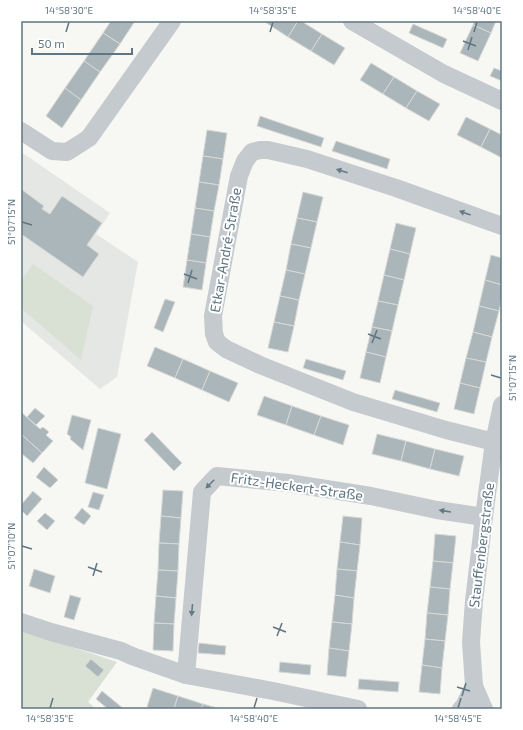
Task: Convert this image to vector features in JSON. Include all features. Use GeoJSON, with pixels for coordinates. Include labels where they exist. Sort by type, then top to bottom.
{"type":"FeatureCollection","features":[{"type":"Feature","properties":{"kind":"street"},"geometry":{"type":"LineString","coordinates":[[21,132],[52,151],[66,152],[89,138],[172,21]]}},
{"type":"Feature","properties":{"kind":"street"},"geometry":{"type":"LineString","coordinates":[[352,21],[444,74],[502,101]]}},
{"type":"Feature","properties":{"kind":"street","name":"Etkar-André-Straße"},"geometry":{"type":"LineString","coordinates":[[494,442],[432,426],[353,402],[260,365],[226,349],[217,342],[214,334],[213,316],[239,176],[245,161],[252,152],[268,150],[307,159],[396,188],[502,226]]}},
{"type":"Feature","properties":{"kind":"street","name":"Stauffenbergstraße"},"geometry":{"type":"LineString","coordinates":[[474,686],[471,642],[474,601],[494,442],[502,405]]}},
{"type":"Feature","properties":{"kind":"street","name":"Fritz-Heckert-Straße"},"geometry":{"type":"LineString","coordinates":[[186,675],[202,492],[218,476],[288,482],[371,496],[437,510],[484,517]]}},
{"type":"Feature","properties":{"kind":"street"},"geometry":{"type":"LineString","coordinates":[[21,622],[51,632],[121,651],[186,675],[358,709]]}},
{"type":"Feature","properties":{"kind":"street"},"geometry":{"type":"LineString","coordinates":[[460,709],[464,706],[474,686]]}},
{"type":"Feature","properties":{"kind":"street"},"geometry":{"type":"LineString","coordinates":[[474,686],[484,709]]}},
{"type":"Feature","properties":{"kind":"shaded area"},"geometry":{"type":"Polygon","coordinates":[[[21,152],[110,213],[96,234],[138,262],[117,377],[100,389],[21,321],[21,152]]]}},
{"type":"Feature","properties":{"kind":"shaded area"},"geometry":{"type":"Polygon","coordinates":[[[33,264],[93,306],[81,360],[21,308],[21,281],[33,264]]]}},
{"type":"Feature","properties":{"kind":"shaded area"},"geometry":{"type":"Polygon","coordinates":[[[21,630],[117,662],[88,702],[96,709],[21,709],[21,630]]]}},
{"type":"Feature","properties":{"kind":"building"},"geometry":{"type":"Polygon","coordinates":[[[111,21],[135,21],[120,44],[103,33],[111,21]]]}},
{"type":"Feature","properties":{"kind":"building"},"geometry":{"type":"Polygon","coordinates":[[[298,21],[288,37],[265,22],[298,21]]]}},
{"type":"Feature","properties":{"kind":"building"},"geometry":{"type":"Polygon","coordinates":[[[298,21],[301,21],[322,34],[311,51],[288,37],[298,21]]]}},
{"type":"Feature","properties":{"kind":"building"},"geometry":{"type":"Polygon","coordinates":[[[474,21],[496,21],[491,33],[473,25],[474,21]]]}},
{"type":"Feature","properties":{"kind":"building"},"geometry":{"type":"Polygon","coordinates":[[[413,24],[447,39],[443,48],[409,33],[413,24]]]}},
{"type":"Feature","properties":{"kind":"building"},"geometry":{"type":"Polygon","coordinates":[[[473,25],[491,33],[478,61],[460,53],[473,25]]]}},
{"type":"Feature","properties":{"kind":"building"},"geometry":{"type":"Polygon","coordinates":[[[103,33],[120,44],[100,72],[84,61],[103,33]]]}},
{"type":"Feature","properties":{"kind":"building"},"geometry":{"type":"Polygon","coordinates":[[[322,34],[345,48],[334,65],[311,51],[322,34]]]}},
{"type":"Feature","properties":{"kind":"building"},"geometry":{"type":"Polygon","coordinates":[[[84,61],[100,72],[81,100],[65,88],[84,61]]]}},
{"type":"Feature","properties":{"kind":"building"},"geometry":{"type":"Polygon","coordinates":[[[371,63],[394,77],[383,94],[360,80],[371,63]]]}},
{"type":"Feature","properties":{"kind":"building"},"geometry":{"type":"Polygon","coordinates":[[[494,68],[502,71],[502,81],[490,76],[494,68]]]}},
{"type":"Feature","properties":{"kind":"building"},"geometry":{"type":"Polygon","coordinates":[[[394,77],[417,91],[406,108],[383,94],[394,77]]]}},
{"type":"Feature","properties":{"kind":"building"},"geometry":{"type":"Polygon","coordinates":[[[65,88],[81,100],[62,128],[46,116],[65,88]]]}},
{"type":"Feature","properties":{"kind":"building"},"geometry":{"type":"Polygon","coordinates":[[[417,91],[440,104],[429,121],[406,108],[417,91]]]}},
{"type":"Feature","properties":{"kind":"building"},"geometry":{"type":"Polygon","coordinates":[[[260,116],[324,138],[321,147],[257,126],[260,116]]]}},
{"type":"Feature","properties":{"kind":"building"},"geometry":{"type":"Polygon","coordinates":[[[466,117],[490,129],[481,147],[457,135],[466,117]]]}},
{"type":"Feature","properties":{"kind":"building"},"geometry":{"type":"Polygon","coordinates":[[[490,129],[502,135],[502,158],[481,147],[490,129]]]}},
{"type":"Feature","properties":{"kind":"building"},"geometry":{"type":"Polygon","coordinates":[[[207,130],[227,133],[223,159],[203,156],[207,130]]]}},
{"type":"Feature","properties":{"kind":"building"},"geometry":{"type":"Polygon","coordinates":[[[336,141],[390,159],[387,169],[332,151],[336,141]]]}},
{"type":"Feature","properties":{"kind":"building"},"geometry":{"type":"Polygon","coordinates":[[[203,156],[223,159],[219,185],[199,182],[203,156]]]}},
{"type":"Feature","properties":{"kind":"building"},"geometry":{"type":"Polygon","coordinates":[[[199,182],[219,185],[214,211],[195,208],[199,182]]]}},
{"type":"Feature","properties":{"kind":"building"},"geometry":{"type":"Polygon","coordinates":[[[21,189],[44,206],[42,209],[50,214],[62,196],[102,223],[87,245],[99,254],[83,277],[21,234],[21,189]]]}},
{"type":"Feature","properties":{"kind":"building"},"geometry":{"type":"Polygon","coordinates":[[[303,192],[323,197],[317,222],[297,218],[303,192]]]}},
{"type":"Feature","properties":{"kind":"building"},"geometry":{"type":"Polygon","coordinates":[[[195,208],[214,211],[210,237],[191,234],[195,208]]]}},
{"type":"Feature","properties":{"kind":"building"},"geometry":{"type":"Polygon","coordinates":[[[297,218],[317,222],[311,248],[291,244],[297,218]]]}},
{"type":"Feature","properties":{"kind":"building"},"geometry":{"type":"Polygon","coordinates":[[[396,223],[416,228],[410,254],[390,249],[396,223]]]}},
{"type":"Feature","properties":{"kind":"building"},"geometry":{"type":"Polygon","coordinates":[[[191,234],[210,237],[206,263],[187,260],[191,234]]]}},
{"type":"Feature","properties":{"kind":"building"},"geometry":{"type":"Polygon","coordinates":[[[291,244],[311,248],[305,274],[286,270],[291,244]]]}},
{"type":"Feature","properties":{"kind":"building"},"geometry":{"type":"Polygon","coordinates":[[[390,249],[410,254],[404,280],[384,275],[390,249]]]}},
{"type":"Feature","properties":{"kind":"building"},"geometry":{"type":"Polygon","coordinates":[[[491,255],[502,258],[502,285],[485,280],[491,255]]]}},
{"type":"Feature","properties":{"kind":"building"},"geometry":{"type":"Polygon","coordinates":[[[187,260],[206,263],[202,290],[183,287],[187,260]]]}},
{"type":"Feature","properties":{"kind":"building"},"geometry":{"type":"Polygon","coordinates":[[[286,270],[305,274],[299,300],[280,296],[286,270]]]}},
{"type":"Feature","properties":{"kind":"building"},"geometry":{"type":"Polygon","coordinates":[[[384,275],[404,280],[398,305],[378,301],[384,275]]]}},
{"type":"Feature","properties":{"kind":"building"},"geometry":{"type":"Polygon","coordinates":[[[485,280],[502,285],[502,297],[499,311],[479,306],[485,280]]]}},
{"type":"Feature","properties":{"kind":"building"},"geometry":{"type":"Polygon","coordinates":[[[280,296],[299,300],[294,326],[274,322],[280,296]]]}},
{"type":"Feature","properties":{"kind":"building"},"geometry":{"type":"Polygon","coordinates":[[[165,299],[175,302],[163,332],[154,328],[165,299]]]}},
{"type":"Feature","properties":{"kind":"building"},"geometry":{"type":"Polygon","coordinates":[[[378,301],[398,305],[392,331],[372,327],[378,301]]]}},
{"type":"Feature","properties":{"kind":"building"},"geometry":{"type":"Polygon","coordinates":[[[479,306],[499,311],[492,337],[473,332],[479,306]]]}},
{"type":"Feature","properties":{"kind":"building"},"geometry":{"type":"Polygon","coordinates":[[[274,322],[294,326],[288,352],[268,348],[274,322]]]}},
{"type":"Feature","properties":{"kind":"building"},"geometry":{"type":"Polygon","coordinates":[[[372,327],[392,331],[386,357],[366,352],[372,327]]]}},
{"type":"Feature","properties":{"kind":"building"},"geometry":{"type":"Polygon","coordinates":[[[473,332],[492,337],[486,362],[466,358],[473,332]]]}},
{"type":"Feature","properties":{"kind":"building"},"geometry":{"type":"Polygon","coordinates":[[[155,347],[183,359],[175,378],[147,366],[155,347]]]}},
{"type":"Feature","properties":{"kind":"building"},"geometry":{"type":"Polygon","coordinates":[[[366,352],[386,357],[380,383],[360,378],[366,352]]]}},
{"type":"Feature","properties":{"kind":"building"},"geometry":{"type":"Polygon","coordinates":[[[466,358],[486,362],[480,388],[460,383],[466,358]]]}},
{"type":"Feature","properties":{"kind":"building"},"geometry":{"type":"Polygon","coordinates":[[[183,359],[210,371],[202,390],[175,378],[183,359]]]}},
{"type":"Feature","properties":{"kind":"building"},"geometry":{"type":"Polygon","coordinates":[[[306,359],[346,371],[343,380],[303,368],[306,359]]]}},
{"type":"Feature","properties":{"kind":"building"},"geometry":{"type":"Polygon","coordinates":[[[210,371],[238,383],[229,402],[202,390],[210,371]]]}},
{"type":"Feature","properties":{"kind":"building"},"geometry":{"type":"Polygon","coordinates":[[[460,383],[480,388],[474,414],[454,409],[460,383]]]}},
{"type":"Feature","properties":{"kind":"building"},"geometry":{"type":"Polygon","coordinates":[[[395,390],[440,403],[437,412],[392,399],[395,390]]]}},
{"type":"Feature","properties":{"kind":"building"},"geometry":{"type":"Polygon","coordinates":[[[264,396],[292,406],[286,425],[257,415],[264,396]]]}},
{"type":"Feature","properties":{"kind":"building"},"geometry":{"type":"Polygon","coordinates":[[[292,406],[321,416],[314,435],[286,425],[292,406]]]}},
{"type":"Feature","properties":{"kind":"building"},"geometry":{"type":"Polygon","coordinates":[[[35,408],[45,416],[36,425],[27,417],[35,408]]]}},
{"type":"Feature","properties":{"kind":"building"},"geometry":{"type":"Polygon","coordinates":[[[21,412],[40,429],[43,427],[49,432],[46,435],[53,441],[42,453],[21,434],[21,412]]]}},
{"type":"Feature","properties":{"kind":"building"},"geometry":{"type":"Polygon","coordinates":[[[72,415],[91,420],[83,450],[70,439],[71,437],[67,434],[72,415]]]}},
{"type":"Feature","properties":{"kind":"building"},"geometry":{"type":"Polygon","coordinates":[[[321,416],[349,425],[343,445],[314,435],[321,416]]]}},
{"type":"Feature","properties":{"kind":"building"},"geometry":{"type":"Polygon","coordinates":[[[98,428],[121,434],[107,489],[85,483],[98,428]]]}},
{"type":"Feature","properties":{"kind":"building"},"geometry":{"type":"Polygon","coordinates":[[[152,432],[182,463],[174,471],[144,440],[152,432]]]}},
{"type":"Feature","properties":{"kind":"building"},"geometry":{"type":"Polygon","coordinates":[[[21,434],[42,453],[33,463],[21,453],[21,434]]]}},
{"type":"Feature","properties":{"kind":"building"},"geometry":{"type":"Polygon","coordinates":[[[377,434],[406,441],[401,461],[372,454],[377,434]]]}},
{"type":"Feature","properties":{"kind":"building"},"geometry":{"type":"Polygon","coordinates":[[[406,441],[435,449],[430,469],[401,461],[406,441]]]}},
{"type":"Feature","properties":{"kind":"building"},"geometry":{"type":"Polygon","coordinates":[[[435,449],[464,456],[459,476],[430,469],[435,449]]]}},
{"type":"Feature","properties":{"kind":"building"},"geometry":{"type":"Polygon","coordinates":[[[44,467],[58,480],[50,488],[36,477],[44,467]]]}},
{"type":"Feature","properties":{"kind":"building"},"geometry":{"type":"Polygon","coordinates":[[[163,490],[183,491],[181,518],[161,516],[163,490]]]}},
{"type":"Feature","properties":{"kind":"building"},"geometry":{"type":"Polygon","coordinates":[[[33,491],[42,499],[27,516],[21,510],[21,505],[33,491]]]}},
{"type":"Feature","properties":{"kind":"building"},"geometry":{"type":"Polygon","coordinates":[[[93,492],[104,495],[99,510],[88,507],[93,492]]]}},
{"type":"Feature","properties":{"kind":"building"},"geometry":{"type":"Polygon","coordinates":[[[82,508],[91,516],[84,525],[74,518],[82,508]]]}},
{"type":"Feature","properties":{"kind":"building"},"geometry":{"type":"Polygon","coordinates":[[[45,513],[55,521],[47,530],[37,521],[45,513]]]}},
{"type":"Feature","properties":{"kind":"building"},"geometry":{"type":"Polygon","coordinates":[[[161,516],[181,518],[179,544],[159,543],[161,516]]]}},
{"type":"Feature","properties":{"kind":"building"},"geometry":{"type":"Polygon","coordinates":[[[343,516],[362,518],[360,545],[340,542],[343,516]]]}},
{"type":"Feature","properties":{"kind":"building"},"geometry":{"type":"Polygon","coordinates":[[[435,534],[456,536],[453,563],[433,561],[435,534]]]}},
{"type":"Feature","properties":{"kind":"building"},"geometry":{"type":"Polygon","coordinates":[[[340,542],[360,545],[357,571],[337,569],[340,542]]]}},
{"type":"Feature","properties":{"kind":"building"},"geometry":{"type":"Polygon","coordinates":[[[159,543],[179,544],[178,571],[158,570],[159,543]]]}},
{"type":"Feature","properties":{"kind":"building"},"geometry":{"type":"Polygon","coordinates":[[[433,561],[453,563],[450,589],[430,587],[433,561]]]}},
{"type":"Feature","properties":{"kind":"building"},"geometry":{"type":"Polygon","coordinates":[[[34,569],[55,576],[50,593],[29,586],[34,569]]]}},
{"type":"Feature","properties":{"kind":"building"},"geometry":{"type":"Polygon","coordinates":[[[337,569],[357,571],[354,598],[335,595],[337,569]]]}},
{"type":"Feature","properties":{"kind":"building"},"geometry":{"type":"Polygon","coordinates":[[[158,570],[178,571],[176,598],[156,596],[158,570]]]}},
{"type":"Feature","properties":{"kind":"building"},"geometry":{"type":"Polygon","coordinates":[[[430,587],[450,589],[448,615],[427,613],[430,587]]]}},
{"type":"Feature","properties":{"kind":"building"},"geometry":{"type":"Polygon","coordinates":[[[70,595],[81,598],[74,620],[64,617],[70,595]]]}},
{"type":"Feature","properties":{"kind":"building"},"geometry":{"type":"Polygon","coordinates":[[[335,595],[354,598],[352,624],[332,622],[335,595]]]}},
{"type":"Feature","properties":{"kind":"building"},"geometry":{"type":"Polygon","coordinates":[[[156,596],[176,598],[174,624],[154,623],[156,596]]]}},
{"type":"Feature","properties":{"kind":"building"},"geometry":{"type":"Polygon","coordinates":[[[427,613],[448,615],[445,641],[425,639],[427,613]]]}},
{"type":"Feature","properties":{"kind":"building"},"geometry":{"type":"Polygon","coordinates":[[[332,622],[352,624],[349,651],[329,648],[332,622]]]}},
{"type":"Feature","properties":{"kind":"building"},"geometry":{"type":"Polygon","coordinates":[[[154,623],[174,624],[173,651],[153,650],[154,623]]]}},
{"type":"Feature","properties":{"kind":"building"},"geometry":{"type":"Polygon","coordinates":[[[425,639],[445,641],[442,668],[422,665],[425,639]]]}},
{"type":"Feature","properties":{"kind":"building"},"geometry":{"type":"Polygon","coordinates":[[[199,643],[226,646],[225,655],[198,653],[199,643]]]}},
{"type":"Feature","properties":{"kind":"building"},"geometry":{"type":"Polygon","coordinates":[[[329,648],[349,651],[346,677],[327,675],[329,648]]]}},
{"type":"Feature","properties":{"kind":"building"},"geometry":{"type":"Polygon","coordinates":[[[91,659],[104,670],[98,677],[85,666],[91,659]]]}},
{"type":"Feature","properties":{"kind":"building"},"geometry":{"type":"Polygon","coordinates":[[[280,662],[311,665],[310,675],[279,672],[280,662]]]}},
{"type":"Feature","properties":{"kind":"building"},"geometry":{"type":"Polygon","coordinates":[[[422,665],[442,668],[440,694],[419,692],[422,665]]]}},
{"type":"Feature","properties":{"kind":"building"},"geometry":{"type":"Polygon","coordinates":[[[359,679],[399,682],[398,692],[358,689],[359,679]]]}},
{"type":"Feature","properties":{"kind":"building"},"geometry":{"type":"Polygon","coordinates":[[[153,688],[178,696],[174,709],[153,709],[147,707],[153,688]]]}},
{"type":"Feature","properties":{"kind":"building"},"geometry":{"type":"Polygon","coordinates":[[[102,691],[124,709],[108,709],[96,699],[102,691]]]}},
{"type":"Feature","properties":{"kind":"building"},"geometry":{"type":"Polygon","coordinates":[[[178,696],[203,704],[201,709],[174,709],[178,696]]]}},
{"type":"Feature","properties":{"kind":"building"},"geometry":{"type":"Polygon","coordinates":[[[203,704],[221,709],[201,709],[203,704]]]}}]}
